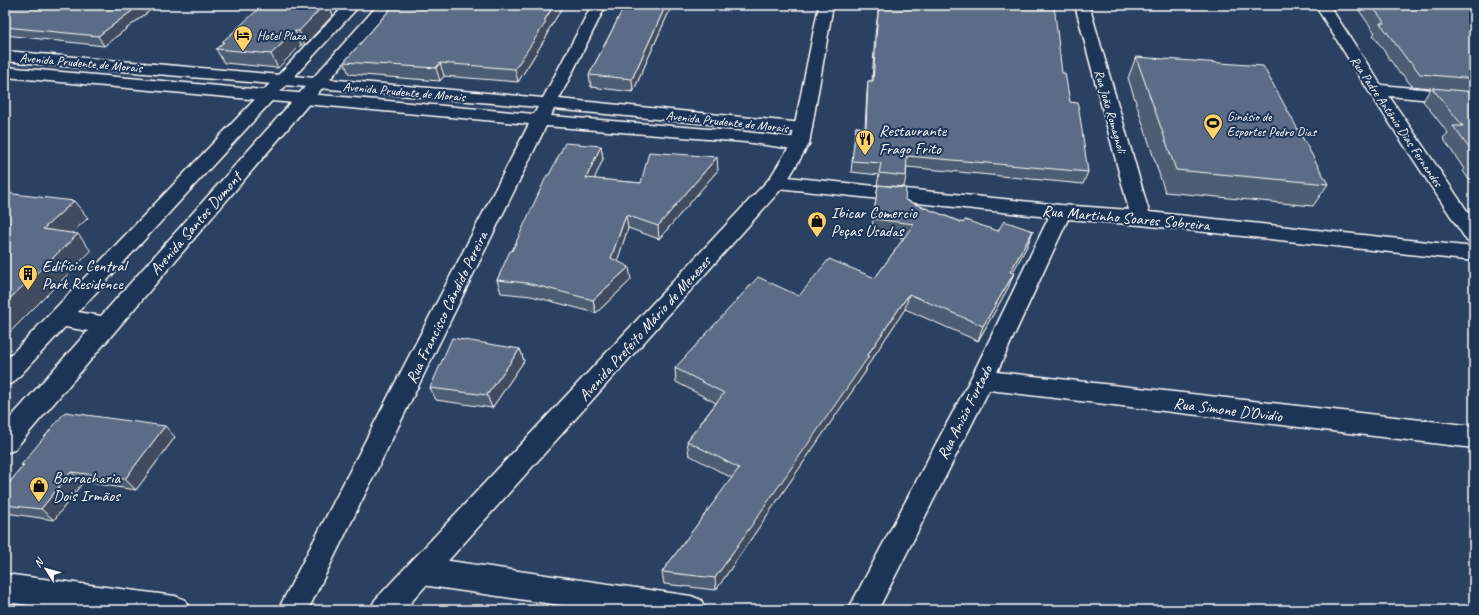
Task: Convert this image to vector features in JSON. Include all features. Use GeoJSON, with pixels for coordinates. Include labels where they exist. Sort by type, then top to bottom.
{"type":"FeatureCollection","features":[{"type":"Feature","properties":{"kind":"street","name":"Avenida Santos Dumont"},"geometry":{"type":"LineString","coordinates":[[5,376],[353,5]]}},
{"type":"Feature","properties":{"kind":"street","name":"Avenida Santos Dumont"},"geometry":{"type":"LineString","coordinates":[[5,442],[316,83],[386,5]]}},
{"type":"Feature","properties":{"kind":"street","name":"Rua Francisco Cândido Pereira"},"geometry":{"type":"LineString","coordinates":[[293,610],[336,529],[543,112],[598,5]]}},
{"type":"Feature","properties":{"kind":"street","name":"Avenida Prefeito Mário de Menezes"},"geometry":{"type":"LineString","coordinates":[[385,610],[777,182],[801,136],[826,5]]}},
{"type":"Feature","properties":{"kind":"street","name":"Rua João Romagnoli"},"geometry":{"type":"LineString","coordinates":[[1082,5],[1141,218]]}},
{"type":"Feature","properties":{"kind":"street","name":"Rua Padre Antônio Dias Fernandes"},"geometry":{"type":"LineString","coordinates":[[1322,5],[1376,90],[1474,236]]}},
{"type":"Feature","properties":{"kind":"street","name":"Avenida Prudente de Morais"},"geometry":{"type":"LineString","coordinates":[[5,56],[316,83],[745,137],[801,136]]}},
{"type":"Feature","properties":{"kind":"street"},"geometry":{"type":"LineString","coordinates":[[112,81],[128,66]]}},
{"type":"Feature","properties":{"kind":"street","name":"Avenida Prudente de Morais"},"geometry":{"type":"LineString","coordinates":[[5,72],[303,98],[543,112]]}},
{"type":"Feature","properties":{"kind":"street"},"geometry":{"type":"LineString","coordinates":[[1376,90],[1474,98]]}},
{"type":"Feature","properties":{"kind":"street"},"geometry":{"type":"LineString","coordinates":[[197,170],[236,175]]}},
{"type":"Feature","properties":{"kind":"street","name":"Rua Martinho Soares Sobreira"},"geometry":{"type":"LineString","coordinates":[[777,182],[1061,212],[1141,218],[1474,254]]}},
{"type":"Feature","properties":{"kind":"street","name":"Rua Anizio Furtado"},"geometry":{"type":"LineString","coordinates":[[863,610],[982,380],[1061,212]]}},
{"type":"Feature","properties":{"kind":"street"},"geometry":{"type":"LineString","coordinates":[[60,318],[106,325]]}},
{"type":"Feature","properties":{"kind":"street","name":"Rua Simone D’Ovidio"},"geometry":{"type":"LineString","coordinates":[[982,380],[1474,437]]}},
{"type":"Feature","properties":{"kind":"street"},"geometry":{"type":"LineString","coordinates":[[422,571],[691,610]]}},
{"type":"Feature","properties":{"kind":"street"},"geometry":{"type":"LineString","coordinates":[[5,588],[175,610]]}},
{"type":"Feature","properties":{"kind":"building"},"geometry":{"type":"Polygon","coordinates":[[[5,5],[67,5],[89,7],[92,5],[140,5],[98,36],[5,27],[5,5]]]}},
{"type":"Feature","properties":{"kind":"building"},"geometry":{"type":"Polygon","coordinates":[[[263,5],[324,5],[299,31],[295,31],[271,54],[216,49],[224,42],[222,42],[263,5]]]}},
{"type":"Feature","properties":{"kind":"building"},"geometry":{"type":"Polygon","coordinates":[[[394,5],[554,5],[544,21],[546,22],[515,69],[440,63],[436,68],[344,62],[394,5]]]}},
{"type":"Feature","properties":{"kind":"building"},"geometry":{"type":"Polygon","coordinates":[[[625,5],[666,5],[632,79],[589,75],[625,5]]]}},
{"type":"Feature","properties":{"kind":"building"},"geometry":{"type":"Polygon","coordinates":[[[879,5],[1054,5],[1062,73],[1065,73],[1070,102],[1078,103],[1088,172],[907,156],[906,176],[879,173],[881,163],[852,161],[856,127],[866,128],[868,81],[873,81],[879,5]]]}},
{"type":"Feature","properties":{"kind":"building"},"geometry":{"type":"Polygon","coordinates":[[[1371,5],[1474,5],[1474,79],[1420,74],[1411,62],[1409,62],[1380,23],[1385,23],[1371,5]]]}},
{"type":"Feature","properties":{"kind":"building","name":"Ginásio de Esportes Pedro Dias"},"geometry":{"type":"Polygon","coordinates":[[[1136,57],[1263,66],[1328,184],[1176,170],[1136,57]]]}},
{"type":"Feature","properties":{"kind":"building"},"geometry":{"type":"Polygon","coordinates":[[[1432,88],[1474,92],[1474,155],[1453,126],[1463,126],[1432,88]]]}},
{"type":"Feature","properties":{"kind":"building"},"geometry":{"type":"Polygon","coordinates":[[[565,143],[601,146],[586,178],[641,183],[649,152],[717,157],[658,226],[626,215],[611,258],[629,267],[593,300],[527,283],[497,280],[547,175],[549,175],[565,143]]]}},
{"type":"Feature","properties":{"kind":"building"},"geometry":{"type":"Polygon","coordinates":[[[878,185],[906,188],[905,200],[963,223],[965,220],[998,231],[1004,221],[1033,231],[1010,272],[1014,273],[983,326],[909,294],[867,356],[869,356],[715,578],[662,572],[739,468],[687,441],[724,393],[675,368],[758,277],[799,296],[829,259],[875,278],[914,224],[873,219],[878,185]]]}},
{"type":"Feature","properties":{"kind":"building"},"geometry":{"type":"Polygon","coordinates":[[[5,193],[74,201],[43,229],[78,234],[5,303],[5,193]]]}},
{"type":"Feature","properties":{"kind":"building"},"geometry":{"type":"Polygon","coordinates":[[[452,338],[520,349],[487,395],[430,388],[452,338]]]}},
{"type":"Feature","properties":{"kind":"building"},"geometry":{"type":"Polygon","coordinates":[[[65,412],[165,426],[125,479],[71,472],[41,509],[5,505],[5,488],[24,465],[21,465],[65,412]]]}},
{"type":"Feature","properties":{"kind":"place","name":"Hotel Plaza"},"geometry":{"type":"Point","coordinates":[243,52]}},
{"type":"Feature","properties":{"kind":"place","name":"Ginásio de Esportes Pedro Dias"},"geometry":{"type":"Point","coordinates":[1213,140]}},
{"type":"Feature","properties":{"kind":"place","name":"Restaurante Frago Frito"},"geometry":{"type":"Point","coordinates":[865,156]}},
{"type":"Feature","properties":{"kind":"place","name":"Ibicar Comercio Peças Usadas"},"geometry":{"type":"Point","coordinates":[817,238]}},
{"type":"Feature","properties":{"kind":"place","name":"Edifício Central Park Residence"},"geometry":{"type":"Point","coordinates":[28,291]}},
{"type":"Feature","properties":{"kind":"place","name":"Borracharia Dois Irmãos"},"geometry":{"type":"Point","coordinates":[39,503]}}]}
